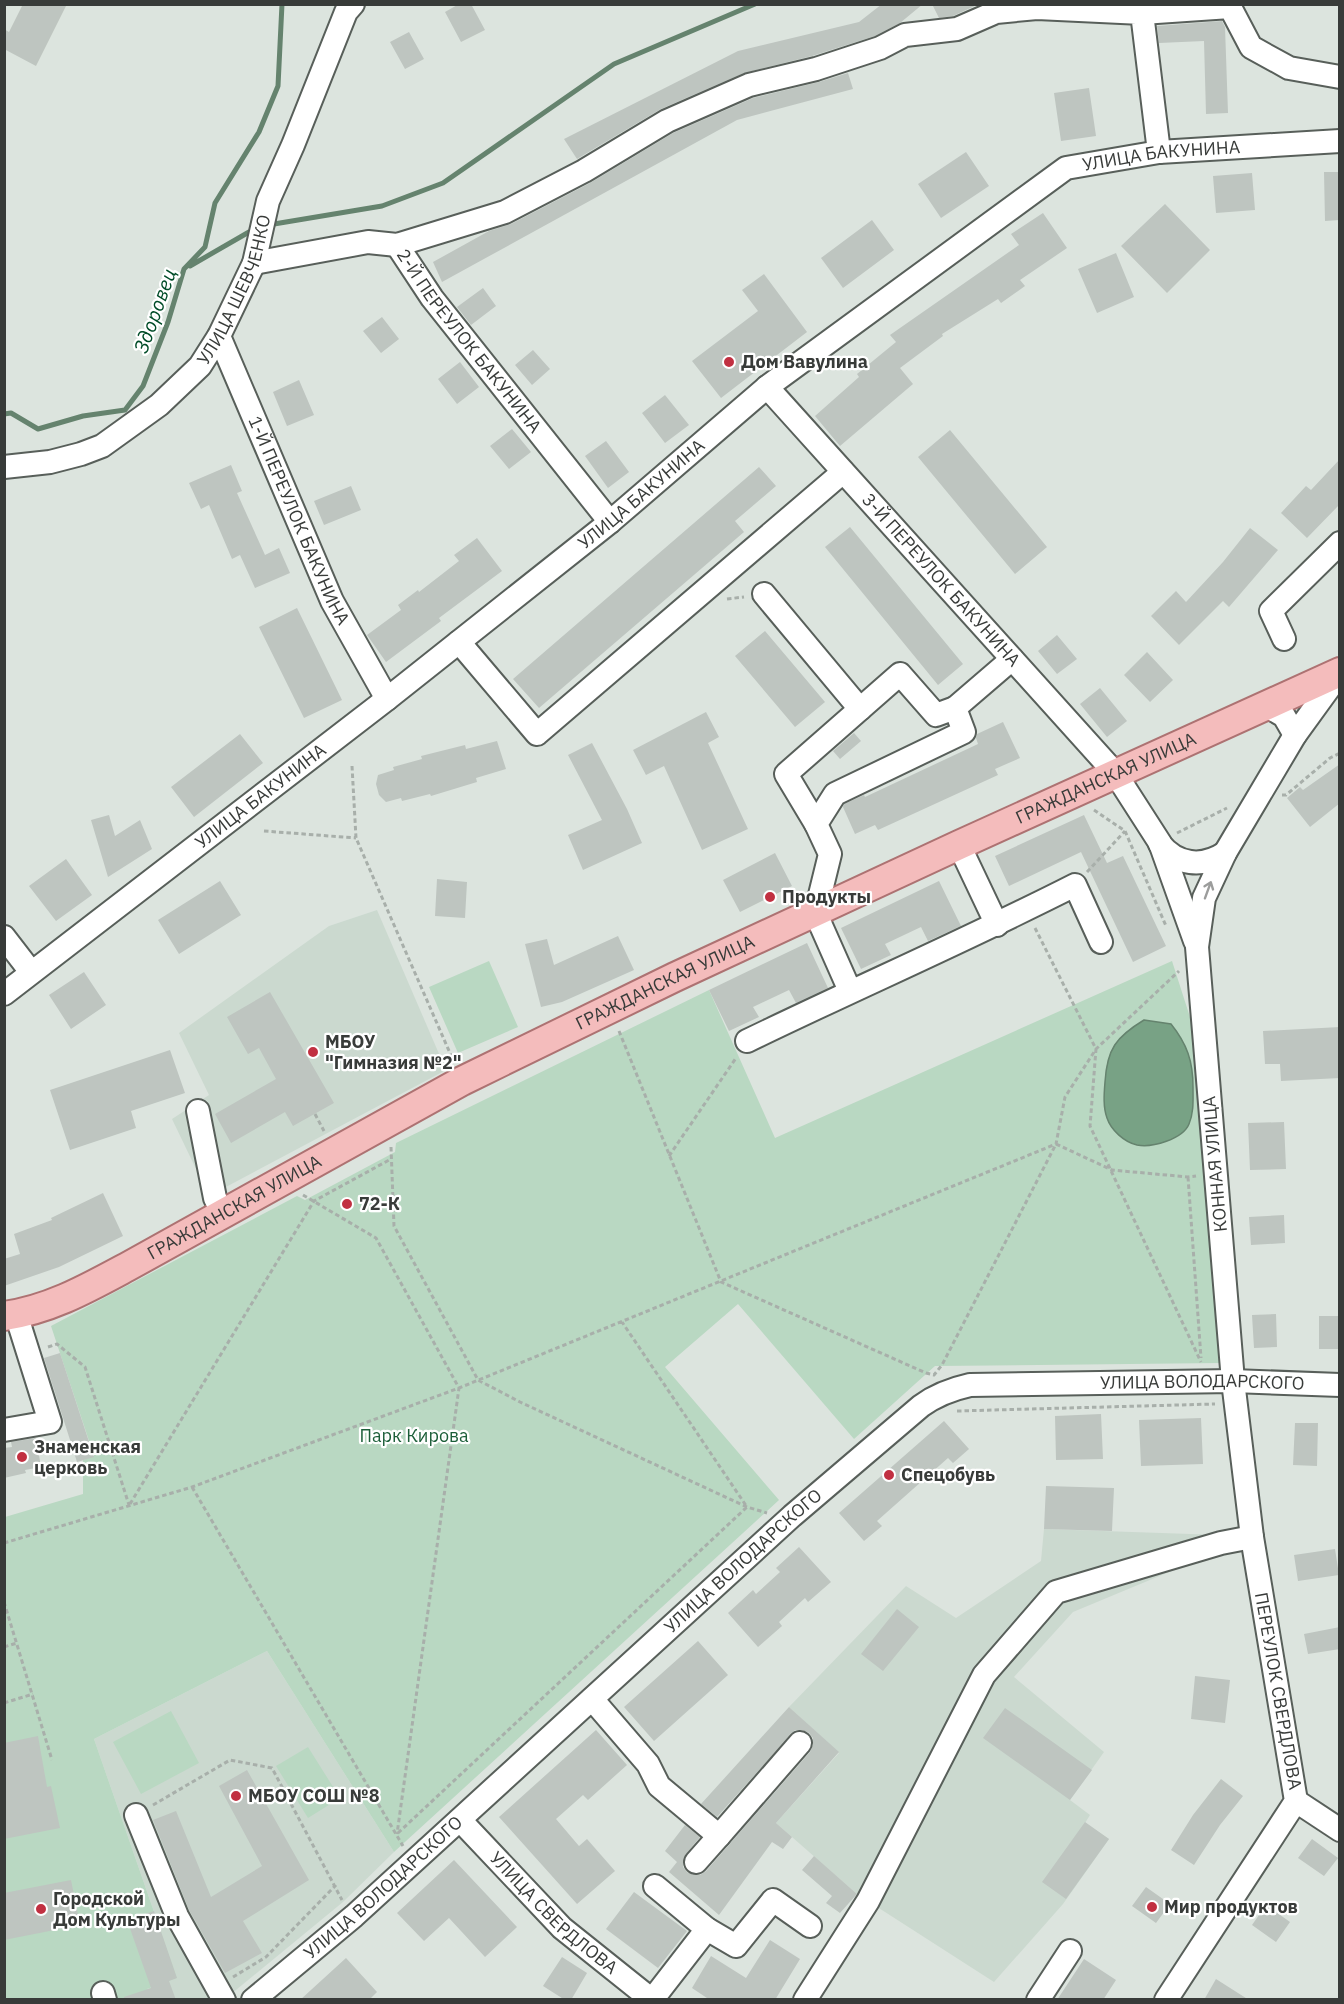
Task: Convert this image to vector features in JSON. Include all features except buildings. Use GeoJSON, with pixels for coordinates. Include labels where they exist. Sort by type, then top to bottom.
{"type":"FeatureCollection","features":[{"type":"Feature","properties":{"kind":"main road","name":"ГРАЖДАНСКАЯ УЛИЦА"},"geometry":{"type":"LineString","coordinates":[[10,1315],[46,1306],[76,1294],[462,1081],[675,977],[1079,789],[1340,673]]}},
{"type":"Feature","properties":{"kind":"street","name":"УЛИЦА ШЕВЧЕНКО"},"geometry":{"type":"LineString","coordinates":[[4,467],[50,462],[102,446],[159,405],[200,366],[219,336],[254,263],[268,201],[346,12],[353,4]]}},
{"type":"Feature","properties":{"kind":"street"},"geometry":{"type":"LineString","coordinates":[[396,245],[506,212],[584,171],[667,122],[749,85],[816,69],[880,48],[905,35],[957,29],[996,12],[1037,8],[1230,7],[1251,47],[1289,68],[1340,77]]}},
{"type":"Feature","properties":{"kind":"street"},"geometry":{"type":"LineString","coordinates":[[1141,9],[1159,152]]}},
{"type":"Feature","properties":{"kind":"street","name":"УЛИЦА БАКУНИНА"},"geometry":{"type":"LineString","coordinates":[[4,994],[387,699],[610,522],[767,387],[1066,168],[1159,152],[1340,141]]}},
{"type":"Feature","properties":{"kind":"street","name":"2-Й ПЕРЕУЛОК БАКУНИНА"},"geometry":{"type":"LineString","coordinates":[[254,263],[368,242],[396,245],[432,298],[610,522]]}},
{"type":"Feature","properties":{"kind":"street","name":"1-Й ПЕРЕУЛОК БАКУНИНА"},"geometry":{"type":"LineString","coordinates":[[219,336],[332,601],[387,699]]}},
{"type":"Feature","properties":{"kind":"street","name":"3-Й ПЕРЕУЛОК БАКУНИНА"},"geometry":{"type":"LineString","coordinates":[[767,387],[1115,773]]}},
{"type":"Feature","properties":{"kind":"street"},"geometry":{"type":"LineString","coordinates":[[459,642],[537,734],[843,472]]}},
{"type":"Feature","properties":{"kind":"street"},"geometry":{"type":"LineString","coordinates":[[1284,639],[1271,611],[1340,543]]}},
{"type":"Feature","properties":{"kind":"street"},"geometry":{"type":"LineString","coordinates":[[764,594],[860,709]]}},
{"type":"Feature","properties":{"kind":"street"},"geometry":{"type":"LineString","coordinates":[[850,991],[815,912],[830,854],[816,824],[786,774],[900,674],[936,715],[955,708],[1012,658]]}},
{"type":"Feature","properties":{"kind":"street","name":"КОННАЯ УЛИЦА"},"geometry":{"type":"LineString","coordinates":[[1233,1381],[1197,947],[1204,898],[1225,853],[1295,735],[1340,673]]}},
{"type":"Feature","properties":{"kind":"street"},"geometry":{"type":"LineString","coordinates":[[1265,705],[1284,716],[1295,735]]}},
{"type":"Feature","properties":{"kind":"street"},"geometry":{"type":"LineString","coordinates":[[816,824],[835,794],[964,732],[955,708]]}},
{"type":"Feature","properties":{"kind":"street","name":"КОННАЯ УЛИЦА"},"geometry":{"type":"LineString","coordinates":[[1115,773],[1160,843],[1197,947]]}},
{"type":"Feature","properties":{"kind":"street"},"geometry":{"type":"LineString","coordinates":[[1160,843],[1166,851],[1185,862],[1206,862],[1225,853]]}},
{"type":"Feature","properties":{"kind":"street"},"geometry":{"type":"LineString","coordinates":[[959,845],[997,925]]}},
{"type":"Feature","properties":{"kind":"street"},"geometry":{"type":"LineString","coordinates":[[747,1041],[850,991],[997,925],[1075,885],[1101,942]]}},
{"type":"Feature","properties":{"kind":"street"},"geometry":{"type":"LineString","coordinates":[[4,937],[31,972]]}},
{"type":"Feature","properties":{"kind":"street"},"geometry":{"type":"LineString","coordinates":[[198,1111],[215,1198],[223,1214]]}},
{"type":"Feature","properties":{"kind":"street"},"geometry":{"type":"LineString","coordinates":[[4,1430],[50,1422],[29,1354],[10,1315]]}},
{"type":"Feature","properties":{"kind":"street","name":"УЛИЦА ВОЛОДАРСКОГО"},"geometry":{"type":"LineString","coordinates":[[253,2000],[354,1916],[792,1516],[921,1406],[941,1394],[970,1385],[1233,1381],[1340,1385]]}},
{"type":"Feature","properties":{"kind":"street","name":"ПЕРЕУЛОК СВЕРДЛОВА"},"geometry":{"type":"LineString","coordinates":[[1166,2000],[1296,1801],[1252,1536],[1233,1381]]}},
{"type":"Feature","properties":{"kind":"street"},"geometry":{"type":"LineString","coordinates":[[806,2000],[868,1901],[984,1675],[1056,1592],[1252,1536]]}},
{"type":"Feature","properties":{"kind":"street"},"geometry":{"type":"LineString","coordinates":[[592,1699],[648,1764],[659,1786],[719,1836]]}},
{"type":"Feature","properties":{"kind":"street"},"geometry":{"type":"LineString","coordinates":[[696,1862],[800,1743]]}},
{"type":"Feature","properties":{"kind":"street"},"geometry":{"type":"LineString","coordinates":[[1296,1801],[1340,1830]]}},
{"type":"Feature","properties":{"kind":"street"},"geometry":{"type":"LineString","coordinates":[[136,1815],[177,1916],[220,1993]]}},
{"type":"Feature","properties":{"kind":"street","name":"УЛИЦА СВЕРДЛОВА"},"geometry":{"type":"LineString","coordinates":[[460,1820],[562,1928],[652,2000]]}},
{"type":"Feature","properties":{"kind":"street"},"geometry":{"type":"LineString","coordinates":[[655,1886],[707,1929],[736,1946],[773,1900],[810,1926]]}},
{"type":"Feature","properties":{"kind":"street"},"geometry":{"type":"LineString","coordinates":[[652,2000],[707,1929]]}},
{"type":"Feature","properties":{"kind":"street"},"geometry":{"type":"LineString","coordinates":[[1038,2000],[1070,1951]]}},
{"type":"Feature","properties":{"kind":"path"},"geometry":{"type":"LineString","coordinates":[[352,766],[356,838],[453,1059]]}},
{"type":"Feature","properties":{"kind":"path"},"geometry":{"type":"LineString","coordinates":[[1079,789],[1087,805],[1125,831],[1170,935]]}},
{"type":"Feature","properties":{"kind":"path"},"geometry":{"type":"LineString","coordinates":[[264,831],[356,838]]}},
{"type":"Feature","properties":{"kind":"path"},"geometry":{"type":"LineString","coordinates":[[1075,885],[1125,831]]}},
{"type":"Feature","properties":{"kind":"path"},"geometry":{"type":"LineString","coordinates":[[1026,910],[1096,1049],[1090,1126],[1203,1370]]}},
{"type":"Feature","properties":{"kind":"path"},"geometry":{"type":"LineString","coordinates":[[617,1026],[721,1282],[934,1375],[942,1365],[1056,1144],[1065,1097],[1096,1049],[1176,972],[1184,968]]}},
{"type":"Feature","properties":{"kind":"path"},"geometry":{"type":"LineString","coordinates":[[669,1156],[747,1041]]}},
{"type":"Feature","properties":{"kind":"path"},"geometry":{"type":"LineString","coordinates":[[4,1543],[192,1486],[459,1388],[1056,1144],[1112,1170],[1188,1178],[1197,1176]]}},
{"type":"Feature","properties":{"kind":"path"},"geometry":{"type":"LineString","coordinates":[[129,1505],[314,1201],[391,1159],[394,1226],[478,1380],[520,1402],[747,1507],[766,1512],[771,1519]]}},
{"type":"Feature","properties":{"kind":"path"},"geometry":{"type":"LineString","coordinates":[[1188,1178],[1201,1363]]}},
{"type":"Feature","properties":{"kind":"path"},"geometry":{"type":"LineString","coordinates":[[314,1201],[376,1238],[459,1388],[397,1834]]}},
{"type":"Feature","properties":{"kind":"path"},"geometry":{"type":"LineString","coordinates":[[622,1322],[747,1507]]}},
{"type":"Feature","properties":{"kind":"path"},"geometry":{"type":"LineString","coordinates":[[29,1354],[57,1344],[85,1367],[129,1505]]}},
{"type":"Feature","properties":{"kind":"path"},"geometry":{"type":"LineString","coordinates":[[948,1411],[1236,1404]]}},
{"type":"Feature","properties":{"kind":"path"},"geometry":{"type":"LineString","coordinates":[[192,1486],[402,1845]]}},
{"type":"Feature","properties":{"kind":"path"},"geometry":{"type":"LineString","coordinates":[[397,1834],[747,1507]]}},
{"type":"Feature","properties":{"kind":"path"},"geometry":{"type":"LineString","coordinates":[[4,1602],[52,1760]]}},
{"type":"Feature","properties":{"kind":"path"},"geometry":{"type":"LineString","coordinates":[[4,1647],[17,1643]]}},
{"type":"Feature","properties":{"kind":"path"},"geometry":{"type":"LineString","coordinates":[[4,1703],[33,1694]]}},
{"type":"Feature","properties":{"kind":"path"},"geometry":{"type":"LineString","coordinates":[[136,1815],[230,1760],[272,1768],[336,1885],[266,1957],[220,1993]]}},
{"type":"Feature","properties":{"kind":"shaded area","name":"МБОУ \"Гимназия №2\""},"geometry":{"type":"Polygon","coordinates":[[[377,910],[446,1070],[209,1196],[172,1119],[209,1095],[179,1033],[329,926],[377,910]]]}},
{"type":"Feature","properties":{"kind":"shaded area"},"geometry":{"type":"Polygon","coordinates":[[[1144,1020],[1171,1024],[1181,1039],[1192,1069],[1193,1101],[1192,1115],[1186,1129],[1174,1138],[1158,1144],[1143,1146],[1127,1141],[1112,1127],[1106,1114],[1104,1096],[1106,1071],[1111,1052],[1126,1032],[1144,1020]]]}},
{"type":"Feature","properties":{"kind":"shaded area"},"geometry":{"type":"Polygon","coordinates":[[[1044,1529],[1220,1535],[1222,1550],[1073,1612],[1014,1677],[1104,1752],[1070,1800],[1090,1815],[1085,1823],[1109,1839],[1063,1904],[994,1982],[857,1894],[776,1823],[839,1753],[789,1707],[906,1586],[956,1618],[1041,1561],[1044,1529]]]}},
{"type":"Feature","properties":{"kind":"shaded area","name":"МБОУ СОШ №8"},"geometry":{"type":"Polygon","coordinates":[[[267,1651],[394,1852],[343,1902],[225,1999],[151,1999],[147,1989],[177,1978],[94,1739],[267,1651]]]}},
{"type":"Feature","properties":{"kind":"green space"},"geometry":{"type":"Polygon","coordinates":[[[489,961],[518,1027],[458,1053],[429,987],[489,961]]]}},
{"type":"Feature","properties":{"kind":"green space","name":"Парк Кирова"},"geometry":{"type":"Polygon","coordinates":[[[1172,961],[1197,1039],[1220,1363],[935,1366],[854,1439],[738,1304],[665,1367],[779,1500],[394,1852],[267,1651],[94,1739],[177,1978],[147,1989],[151,1999],[5,1999],[5,1517],[83,1494],[83,1460],[94,1456],[51,1326],[297,1196],[305,1200],[395,1152],[396,1143],[709,990],[775,1138],[1172,961]]]}},
{"type":"Feature","properties":{"kind":"green space"},"geometry":{"type":"Polygon","coordinates":[[[171,1711],[199,1763],[141,1794],[113,1742],[171,1711]]]}},
{"type":"Feature","properties":{"kind":"green space"},"geometry":{"type":"Polygon","coordinates":[[[308,1747],[340,1798],[308,1818],[276,1766],[308,1747]]]}},
{"type":"Feature","properties":{"kind":"waterway","name":"Здоровец"},"geometry":{"type":"LineString","coordinates":[[4,414],[11,413],[38,429],[83,416],[125,410],[143,386],[168,322],[184,269],[205,247],[215,203],[259,132],[278,86],[282,4]]}},
{"type":"Feature","properties":{"kind":"waterway"},"geometry":{"type":"LineString","coordinates":[[274,224],[382,206],[443,183],[614,64],[755,4]]}},
{"type":"Feature","properties":{"kind":"waterway"},"geometry":{"type":"LineString","coordinates":[[190,266],[249,232]]}},
{"type":"Feature","properties":{"kind":"place","name":"Дом Вавулина"},"geometry":{"type":"Point","coordinates":[729,362]}},
{"type":"Feature","properties":{"kind":"place","name":"Продукты"},"geometry":{"type":"Point","coordinates":[770,897]}},
{"type":"Feature","properties":{"kind":"place","name":"МБОУ \"Гимназия №2\""},"geometry":{"type":"Point","coordinates":[313,1052]}},
{"type":"Feature","properties":{"kind":"place","name":"72-К"},"geometry":{"type":"Point","coordinates":[347,1204]}},
{"type":"Feature","properties":{"kind":"place","name":"Знаменская церковь"},"geometry":{"type":"Point","coordinates":[22,1457]}},
{"type":"Feature","properties":{"kind":"place","name":"Спецобувь"},"geometry":{"type":"Point","coordinates":[889,1475]}},
{"type":"Feature","properties":{"kind":"place","name":"МБОУ СОШ №8"},"geometry":{"type":"Point","coordinates":[236,1796]}},
{"type":"Feature","properties":{"kind":"place","name":"Мир продуктов"},"geometry":{"type":"Point","coordinates":[1152,1907]}},
{"type":"Feature","properties":{"kind":"place","name":"Городской Дом Культуры"},"geometry":{"type":"Point","coordinates":[41,1909]}}]}
